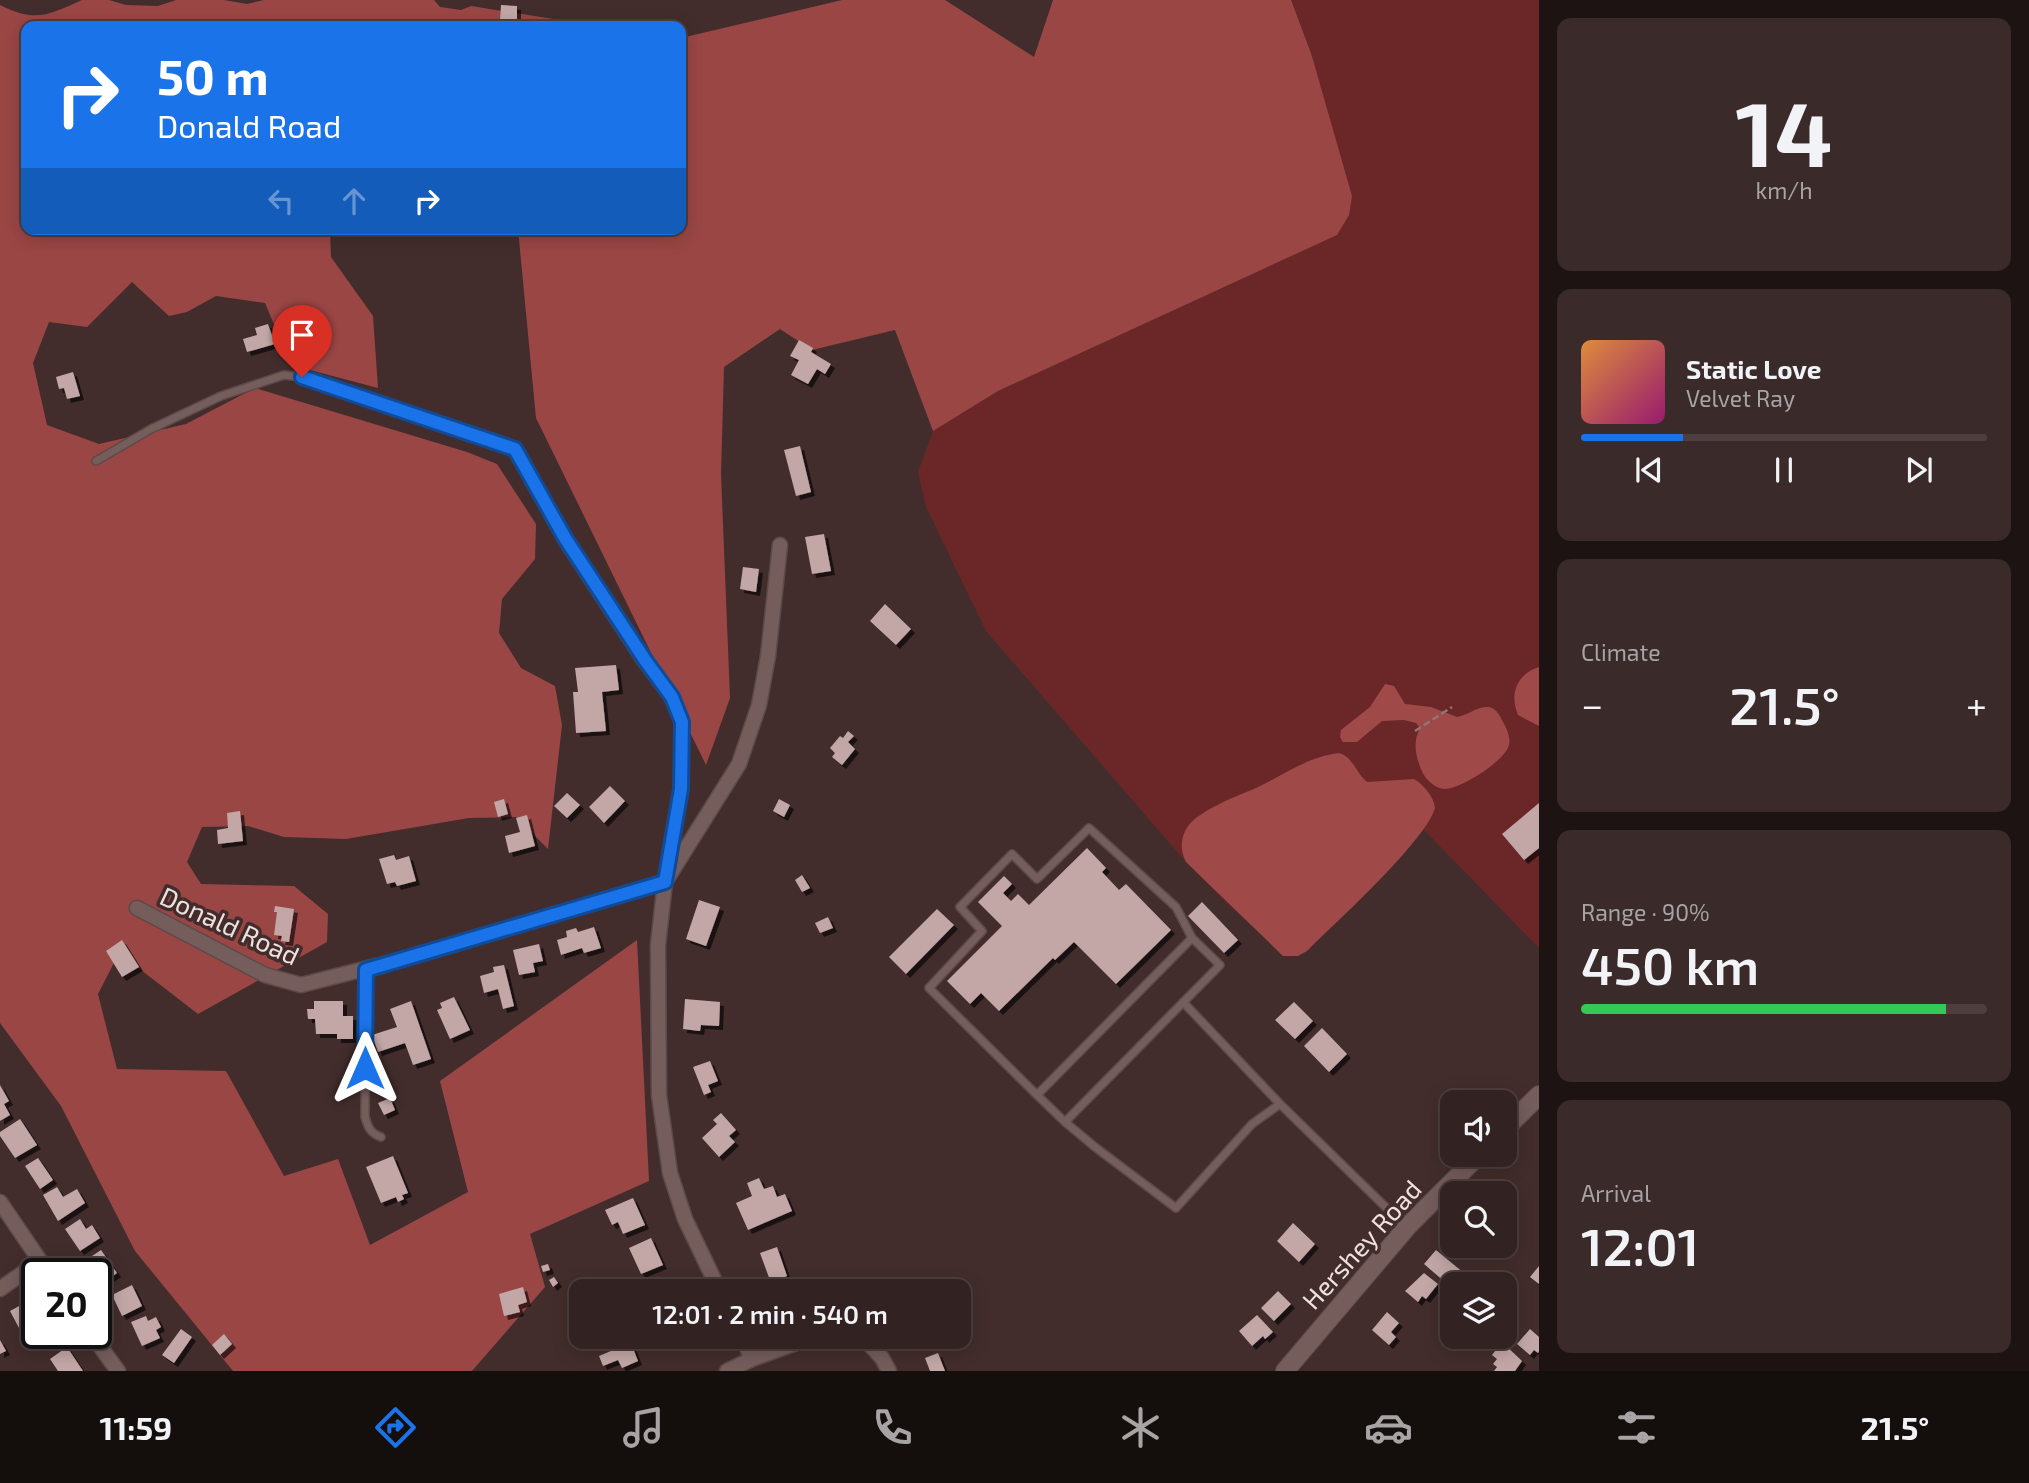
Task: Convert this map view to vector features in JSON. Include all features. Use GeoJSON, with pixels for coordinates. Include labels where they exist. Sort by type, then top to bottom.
{"type":"FeatureCollection","features":[{"type":"Feature","properties":{"kind":"street"},"geometry":{"type":"LineString","coordinates":[[302,377],[515,449],[565,538],[672,697],[682,722],[681,789],[665,882],[658,944],[659,1095],[670,1173],[685,1219],[714,1279]]}},
{"type":"Feature","properties":{"kind":"street"},"geometry":{"type":"LineString","coordinates":[[665,882],[739,764],[759,705],[768,656],[780,545]]}},
{"type":"Feature","properties":{"kind":"street","name":"Donald Road"},"geometry":{"type":"LineString","coordinates":[[137,908],[265,975],[300,985],[366,970],[665,882]]}},
{"type":"Feature","properties":{"kind":"street"},"geometry":{"type":"LineString","coordinates":[[1517,1117],[1539,1095]]}},
{"type":"Feature","properties":{"kind":"street","name":"Hershey Road"},"geometry":{"type":"LineString","coordinates":[[1284,1371],[1407,1228],[1467,1167]]}},
{"type":"Feature","properties":{"kind":"street"},"geometry":{"type":"LineString","coordinates":[[0,1202],[38,1258]]}},
{"type":"Feature","properties":{"kind":"street"},"geometry":{"type":"LineString","coordinates":[[0,1289],[21,1274]]}},
{"type":"Feature","properties":{"kind":"street"},"geometry":{"type":"LineString","coordinates":[[102,1349],[118,1371]]}},
{"type":"Feature","properties":{"kind":"street"},"geometry":{"type":"LineString","coordinates":[[747,1349],[752,1359]]}},
{"type":"Feature","properties":{"kind":"street"},"geometry":{"type":"LineString","coordinates":[[727,1371],[780,1349]]}},
{"type":"Feature","properties":{"kind":"street"},"geometry":{"type":"LineString","coordinates":[[874,1349],[889,1371]]}},
{"type":"Feature","properties":{"kind":"lane"},"geometry":{"type":"LineString","coordinates":[[96,461],[151,429],[221,396],[285,375],[302,377]]}},
{"type":"Feature","properties":{"kind":"lane"},"geometry":{"type":"LineString","coordinates":[[1065,1122],[1220,964],[1192,938],[1176,907],[1089,828],[1037,879],[1012,855],[960,907],[982,931],[929,988],[1065,1122],[1176,1208],[1252,1124],[1280,1104]]}},
{"type":"Feature","properties":{"kind":"lane"},"geometry":{"type":"LineString","coordinates":[[1037,1095],[1192,938]]}},
{"type":"Feature","properties":{"kind":"lane"},"geometry":{"type":"LineString","coordinates":[[366,970],[365,1117],[368,1128],[374,1135],[381,1137]]}},
{"type":"Feature","properties":{"kind":"lane"},"geometry":{"type":"LineString","coordinates":[[1183,1002],[1280,1104],[1407,1228]]}},
{"type":"Feature","properties":{"kind":"path"},"geometry":{"type":"LineString","coordinates":[[1415,731],[1452,707]]}},
{"type":"Feature","properties":{"kind":"shaded area"},"geometry":{"type":"Polygon","coordinates":[[[82,0],[109,0],[126,5],[158,6],[176,0],[224,0],[247,4],[264,0],[434,0],[440,7],[461,10],[471,6],[566,21],[21,21],[21,235],[330,235],[331,257],[373,316],[378,388],[291,365],[265,303],[216,296],[187,312],[169,316],[132,282],[87,327],[49,322],[33,363],[47,425],[99,444],[186,424],[255,388],[467,452],[497,464],[536,524],[535,559],[502,599],[499,633],[521,668],[555,686],[562,725],[548,849],[516,817],[469,818],[346,839],[284,837],[248,826],[202,827],[187,862],[201,884],[294,886],[328,914],[327,942],[198,1014],[119,953],[98,994],[117,1069],[226,1071],[284,1176],[338,1159],[370,1245],[468,1192],[440,1081],[637,940],[649,1181],[530,1234],[545,1287],[472,1371],[233,1371],[135,1251],[61,1106],[0,1023],[0,5],[12,11],[33,15],[60,10],[82,0]]]}},
{"type":"Feature","properties":{"kind":"shaded area"},"geometry":{"type":"Polygon","coordinates":[[[842,0],[945,0],[1034,57],[1053,0],[1291,0],[1311,53],[1352,196],[1349,215],[1337,235],[998,391],[933,431],[895,330],[812,350],[780,329],[724,367],[721,474],[730,698],[706,765],[536,418],[519,235],[686,235],[686,37],[842,0]]]}},
{"type":"Feature","properties":{"kind":"shaded area"},"geometry":{"type":"Polygon","coordinates":[[[1291,0],[1539,0],[1539,948],[1423,829],[1401,856],[1307,951],[1288,957],[1231,907],[1186,862],[986,631],[926,507],[918,472],[933,431],[998,391],[1337,235],[1311,53],[1291,0]]]}},
{"type":"Feature","properties":{"kind":"shaded area"},"geometry":{"type":"Polygon","coordinates":[[[1539,667],[1539,726],[1518,715],[1514,700],[1520,680],[1525,674],[1539,667]]]}},
{"type":"Feature","properties":{"kind":"shaded area"},"geometry":{"type":"Polygon","coordinates":[[[1385,684],[1394,686],[1405,704],[1431,707],[1457,717],[1480,708],[1492,708],[1500,715],[1508,732],[1509,745],[1506,751],[1481,773],[1452,788],[1444,789],[1433,785],[1422,772],[1416,753],[1416,738],[1420,728],[1416,723],[1404,720],[1382,721],[1357,742],[1343,742],[1340,737],[1341,730],[1370,707],[1385,684]]]}},
{"type":"Feature","properties":{"kind":"shaded area"},"geometry":{"type":"Polygon","coordinates":[[[1339,753],[1348,758],[1367,782],[1414,779],[1428,792],[1435,808],[1415,841],[1307,951],[1298,956],[1283,956],[1186,862],[1182,848],[1183,835],[1193,820],[1218,804],[1305,763],[1339,753]]]}},
{"type":"Feature","properties":{"kind":"building"},"geometry":{"type":"Polygon","coordinates":[[[501,5],[517,6],[517,21],[500,21],[501,5]]]}},
{"type":"Feature","properties":{"kind":"building"},"geometry":{"type":"Polygon","coordinates":[[[268,324],[275,344],[247,352],[243,339],[257,335],[255,328],[268,324]]]}},
{"type":"Feature","properties":{"kind":"building"},"geometry":{"type":"Polygon","coordinates":[[[799,340],[813,348],[811,352],[831,364],[825,374],[817,369],[808,384],[791,375],[799,360],[790,356],[799,340]]]}},
{"type":"Feature","properties":{"kind":"building"},"geometry":{"type":"Polygon","coordinates":[[[73,372],[80,396],[67,399],[64,388],[59,389],[56,377],[73,372]]]}},
{"type":"Feature","properties":{"kind":"building"},"geometry":{"type":"Polygon","coordinates":[[[800,446],[811,492],[796,496],[784,450],[800,446]]]}},
{"type":"Feature","properties":{"kind":"building"},"geometry":{"type":"Polygon","coordinates":[[[824,534],[831,571],[812,574],[805,537],[824,534]]]}},
{"type":"Feature","properties":{"kind":"building"},"geometry":{"type":"Polygon","coordinates":[[[743,567],[759,569],[756,592],[740,589],[743,567]]]}},
{"type":"Feature","properties":{"kind":"building"},"geometry":{"type":"Polygon","coordinates":[[[885,604],[911,629],[896,645],[870,621],[885,604]]]}},
{"type":"Feature","properties":{"kind":"building"},"geometry":{"type":"Polygon","coordinates":[[[616,665],[619,690],[602,692],[606,731],[576,733],[573,692],[578,692],[575,668],[616,665]]]}},
{"type":"Feature","properties":{"kind":"building"},"geometry":{"type":"Polygon","coordinates":[[[848,731],[854,736],[848,742],[855,749],[842,765],[832,757],[835,753],[830,748],[848,731]]]}},
{"type":"Feature","properties":{"kind":"building"},"geometry":{"type":"Polygon","coordinates":[[[610,786],[625,801],[604,823],[589,807],[610,786]]]}},
{"type":"Feature","properties":{"kind":"building"},"geometry":{"type":"Polygon","coordinates":[[[567,793],[580,805],[567,818],[554,806],[567,793]]]}},
{"type":"Feature","properties":{"kind":"building"},"geometry":{"type":"Polygon","coordinates":[[[504,799],[508,814],[498,817],[494,802],[504,799]]]}},
{"type":"Feature","properties":{"kind":"building"},"geometry":{"type":"Polygon","coordinates":[[[779,799],[790,805],[784,817],[773,811],[779,799]]]}},
{"type":"Feature","properties":{"kind":"building"},"geometry":{"type":"Polygon","coordinates":[[[1539,803],[1539,848],[1524,860],[1502,834],[1539,803]]]}},
{"type":"Feature","properties":{"kind":"building"},"geometry":{"type":"Polygon","coordinates":[[[240,811],[243,841],[218,844],[217,830],[228,828],[227,813],[240,811]]]}},
{"type":"Feature","properties":{"kind":"building"},"geometry":{"type":"Polygon","coordinates":[[[527,815],[535,846],[509,853],[505,836],[520,832],[516,818],[527,815]]]}},
{"type":"Feature","properties":{"kind":"building"},"geometry":{"type":"Polygon","coordinates":[[[1087,848],[1106,868],[1102,872],[1119,890],[1126,884],[1171,930],[1116,984],[1074,942],[1055,960],[1053,958],[999,1011],[981,993],[970,1004],[947,981],[1002,926],[978,902],[1004,876],[1012,884],[1003,893],[1011,901],[1018,894],[1029,905],[1087,848]]]}},
{"type":"Feature","properties":{"kind":"building"},"geometry":{"type":"Polygon","coordinates":[[[394,855],[396,860],[409,856],[416,881],[397,886],[395,882],[387,884],[379,859],[394,855]]]}},
{"type":"Feature","properties":{"kind":"building"},"geometry":{"type":"Polygon","coordinates":[[[802,875],[810,888],[802,892],[795,880],[802,875]]]}},
{"type":"Feature","properties":{"kind":"building"},"geometry":{"type":"Polygon","coordinates":[[[699,900],[720,907],[706,946],[686,939],[699,900]]]}},
{"type":"Feature","properties":{"kind":"building"},"geometry":{"type":"Polygon","coordinates":[[[1202,902],[1238,940],[1224,953],[1188,916],[1202,902]]]}},
{"type":"Feature","properties":{"kind":"building"},"geometry":{"type":"Polygon","coordinates":[[[275,906],[294,909],[289,942],[281,941],[282,936],[274,935],[277,912],[274,912],[275,906]]]}},
{"type":"Feature","properties":{"kind":"building"},"geometry":{"type":"Polygon","coordinates":[[[937,909],[954,925],[906,974],[889,957],[937,909]]]}},
{"type":"Feature","properties":{"kind":"building"},"geometry":{"type":"Polygon","coordinates":[[[828,917],[833,928],[820,933],[815,923],[828,917]]]}},
{"type":"Feature","properties":{"kind":"building"},"geometry":{"type":"Polygon","coordinates":[[[594,927],[601,948],[584,953],[582,948],[561,955],[557,940],[567,937],[566,931],[576,928],[578,932],[594,927]]]}},
{"type":"Feature","properties":{"kind":"building"},"geometry":{"type":"Polygon","coordinates":[[[122,940],[139,967],[122,977],[106,951],[122,940]]]}},
{"type":"Feature","properties":{"kind":"building"},"geometry":{"type":"Polygon","coordinates":[[[266,940],[272,941],[270,954],[264,953],[266,940]]]}},
{"type":"Feature","properties":{"kind":"building"},"geometry":{"type":"Polygon","coordinates":[[[539,944],[543,961],[533,963],[535,972],[519,975],[513,950],[539,944]]]}},
{"type":"Feature","properties":{"kind":"building"},"geometry":{"type":"Polygon","coordinates":[[[504,965],[514,1006],[503,1009],[498,989],[484,993],[480,976],[494,972],[493,967],[504,965]]]}},
{"type":"Feature","properties":{"kind":"building"},"geometry":{"type":"Polygon","coordinates":[[[454,997],[470,1030],[450,1039],[437,1010],[442,1008],[440,1003],[454,997]]]}},
{"type":"Feature","properties":{"kind":"building"},"geometry":{"type":"Polygon","coordinates":[[[685,999],[720,1002],[719,1026],[701,1025],[700,1031],[683,1029],[685,999]]]}},
{"type":"Feature","properties":{"kind":"building"},"geometry":{"type":"Polygon","coordinates":[[[314,1001],[343,1001],[343,1016],[353,1016],[353,1039],[337,1039],[337,1034],[316,1034],[315,1019],[308,1019],[307,1009],[314,1009],[314,1001]]]}},
{"type":"Feature","properties":{"kind":"building"},"geometry":{"type":"Polygon","coordinates":[[[411,1001],[431,1059],[413,1065],[405,1043],[378,1052],[372,1035],[397,1027],[390,1009],[411,1001]]]}},
{"type":"Feature","properties":{"kind":"building"},"geometry":{"type":"Polygon","coordinates":[[[1294,1002],[1313,1021],[1295,1039],[1275,1020],[1294,1002]]]}},
{"type":"Feature","properties":{"kind":"building"},"geometry":{"type":"Polygon","coordinates":[[[1322,1028],[1347,1054],[1329,1072],[1304,1046],[1322,1028]]]}},
{"type":"Feature","properties":{"kind":"building"},"geometry":{"type":"Polygon","coordinates":[[[710,1061],[718,1081],[708,1085],[711,1092],[704,1095],[693,1067],[710,1061]]]}},
{"type":"Feature","properties":{"kind":"building"},"geometry":{"type":"Polygon","coordinates":[[[0,1085],[9,1101],[4,1104],[10,1115],[0,1121],[0,1085]]]}},
{"type":"Feature","properties":{"kind":"building"},"geometry":{"type":"Polygon","coordinates":[[[390,1098],[395,1110],[384,1115],[378,1103],[390,1098]]]}},
{"type":"Feature","properties":{"kind":"building"},"geometry":{"type":"Polygon","coordinates":[[[721,1113],[736,1130],[729,1136],[735,1142],[719,1157],[702,1138],[717,1124],[713,1120],[721,1113]]]}},
{"type":"Feature","properties":{"kind":"building"},"geometry":{"type":"Polygon","coordinates":[[[20,1119],[37,1145],[15,1158],[0,1132],[20,1119]]]}},
{"type":"Feature","properties":{"kind":"building"},"geometry":{"type":"Polygon","coordinates":[[[393,1156],[408,1193],[402,1195],[404,1199],[398,1202],[396,1197],[381,1203],[366,1167],[393,1156]]]}},
{"type":"Feature","properties":{"kind":"building"},"geometry":{"type":"Polygon","coordinates":[[[38,1158],[53,1180],[40,1189],[25,1166],[38,1158]]]}},
{"type":"Feature","properties":{"kind":"building"},"geometry":{"type":"Polygon","coordinates":[[[759,1178],[764,1189],[773,1186],[777,1197],[785,1194],[792,1211],[748,1230],[736,1203],[752,1196],[747,1183],[759,1178]]]}},
{"type":"Feature","properties":{"kind":"building"},"geometry":{"type":"Polygon","coordinates":[[[57,1187],[63,1197],[77,1189],[85,1203],[58,1221],[43,1195],[57,1187]]]}},
{"type":"Feature","properties":{"kind":"building"},"geometry":{"type":"Polygon","coordinates":[[[633,1198],[645,1225],[623,1234],[618,1222],[612,1225],[605,1210],[633,1198]]]}},
{"type":"Feature","properties":{"kind":"building"},"geometry":{"type":"Polygon","coordinates":[[[80,1219],[86,1229],[92,1225],[100,1238],[80,1251],[65,1229],[80,1219]]]}},
{"type":"Feature","properties":{"kind":"building"},"geometry":{"type":"Polygon","coordinates":[[[1293,1223],[1315,1244],[1299,1262],[1277,1241],[1293,1223]]]}},
{"type":"Feature","properties":{"kind":"building"},"geometry":{"type":"Polygon","coordinates":[[[651,1238],[663,1265],[641,1274],[629,1248],[651,1238]]]}},
{"type":"Feature","properties":{"kind":"building"},"geometry":{"type":"Polygon","coordinates":[[[777,1247],[787,1276],[770,1279],[760,1253],[777,1247]]]}},
{"type":"Feature","properties":{"kind":"building"},"geometry":{"type":"Polygon","coordinates":[[[101,1250],[107,1258],[89,1258],[101,1250]]]}},
{"type":"Feature","properties":{"kind":"building"},"geometry":{"type":"Polygon","coordinates":[[[1436,1250],[1440,1253],[1440,1258],[1446,1258],[1463,1272],[1440,1272],[1440,1278],[1424,1264],[1436,1250]]]}},
{"type":"Feature","properties":{"kind":"building"},"geometry":{"type":"Polygon","coordinates":[[[548,1264],[550,1270],[543,1272],[541,1266],[548,1264]]]}},
{"type":"Feature","properties":{"kind":"building"},"geometry":{"type":"Polygon","coordinates":[[[1539,1266],[1539,1284],[1530,1277],[1539,1266]]]}},
{"type":"Feature","properties":{"kind":"building"},"geometry":{"type":"Polygon","coordinates":[[[1424,1273],[1438,1284],[1426,1299],[1422,1296],[1418,1302],[1405,1291],[1424,1273]]]}},
{"type":"Feature","properties":{"kind":"building"},"geometry":{"type":"Polygon","coordinates":[[[554,1277],[558,1283],[553,1287],[549,1280],[554,1277]]]}},
{"type":"Feature","properties":{"kind":"building"},"geometry":{"type":"Polygon","coordinates":[[[132,1285],[142,1306],[122,1316],[112,1295],[132,1285]]]}},
{"type":"Feature","properties":{"kind":"building"},"geometry":{"type":"Polygon","coordinates":[[[523,1287],[527,1302],[518,1305],[520,1312],[504,1316],[499,1294],[523,1287]]]}},
{"type":"Feature","properties":{"kind":"building"},"geometry":{"type":"Polygon","coordinates":[[[1278,1291],[1291,1304],[1274,1321],[1261,1308],[1278,1291]]]}},
{"type":"Feature","properties":{"kind":"building"},"geometry":{"type":"Polygon","coordinates":[[[21,1305],[21,1327],[19,1328],[10,1311],[21,1305]]]}},
{"type":"Feature","properties":{"kind":"building"},"geometry":{"type":"Polygon","coordinates":[[[1387,1312],[1399,1323],[1391,1332],[1396,1337],[1389,1345],[1372,1330],[1387,1312]]]}},
{"type":"Feature","properties":{"kind":"building"},"geometry":{"type":"Polygon","coordinates":[[[1257,1315],[1273,1332],[1265,1339],[1263,1336],[1252,1346],[1239,1331],[1257,1315]]]}},
{"type":"Feature","properties":{"kind":"building"},"geometry":{"type":"Polygon","coordinates":[[[146,1316],[148,1321],[156,1317],[161,1327],[156,1330],[160,1338],[142,1346],[131,1322],[146,1316]]]}},
{"type":"Feature","properties":{"kind":"building"},"geometry":{"type":"Polygon","coordinates":[[[181,1329],[192,1337],[174,1363],[162,1355],[181,1329]]]}},
{"type":"Feature","properties":{"kind":"building"},"geometry":{"type":"Polygon","coordinates":[[[1530,1329],[1539,1337],[1539,1351],[1538,1353],[1534,1350],[1530,1355],[1517,1344],[1530,1329]]]}},
{"type":"Feature","properties":{"kind":"building"},"geometry":{"type":"Polygon","coordinates":[[[224,1334],[232,1344],[220,1355],[212,1345],[224,1334]]]}},
{"type":"Feature","properties":{"kind":"building"},"geometry":{"type":"Polygon","coordinates":[[[0,1340],[6,1351],[0,1354],[0,1340]]]}},
{"type":"Feature","properties":{"kind":"building"},"geometry":{"type":"Polygon","coordinates":[[[68,1349],[83,1371],[58,1371],[50,1359],[68,1349]]]}},
{"type":"Feature","properties":{"kind":"building"},"geometry":{"type":"Polygon","coordinates":[[[616,1349],[633,1349],[638,1361],[622,1368],[618,1360],[603,1366],[599,1356],[616,1349]]]}},
{"type":"Feature","properties":{"kind":"building"},"geometry":{"type":"Polygon","coordinates":[[[1497,1349],[1509,1349],[1522,1361],[1515,1371],[1494,1371],[1497,1367],[1493,1364],[1497,1359],[1492,1355],[1497,1349]]]}},
{"type":"Feature","properties":{"kind":"building"},"geometry":{"type":"Polygon","coordinates":[[[938,1353],[945,1371],[930,1371],[925,1358],[938,1353]]]}},
{"type":"Feature","properties":{"kind":"route"},"geometry":{"type":"LineString","coordinates":[[302,377],[515,449],[565,538],[672,697],[682,722],[681,789],[665,882],[366,970],[365,1068]]}}]}
